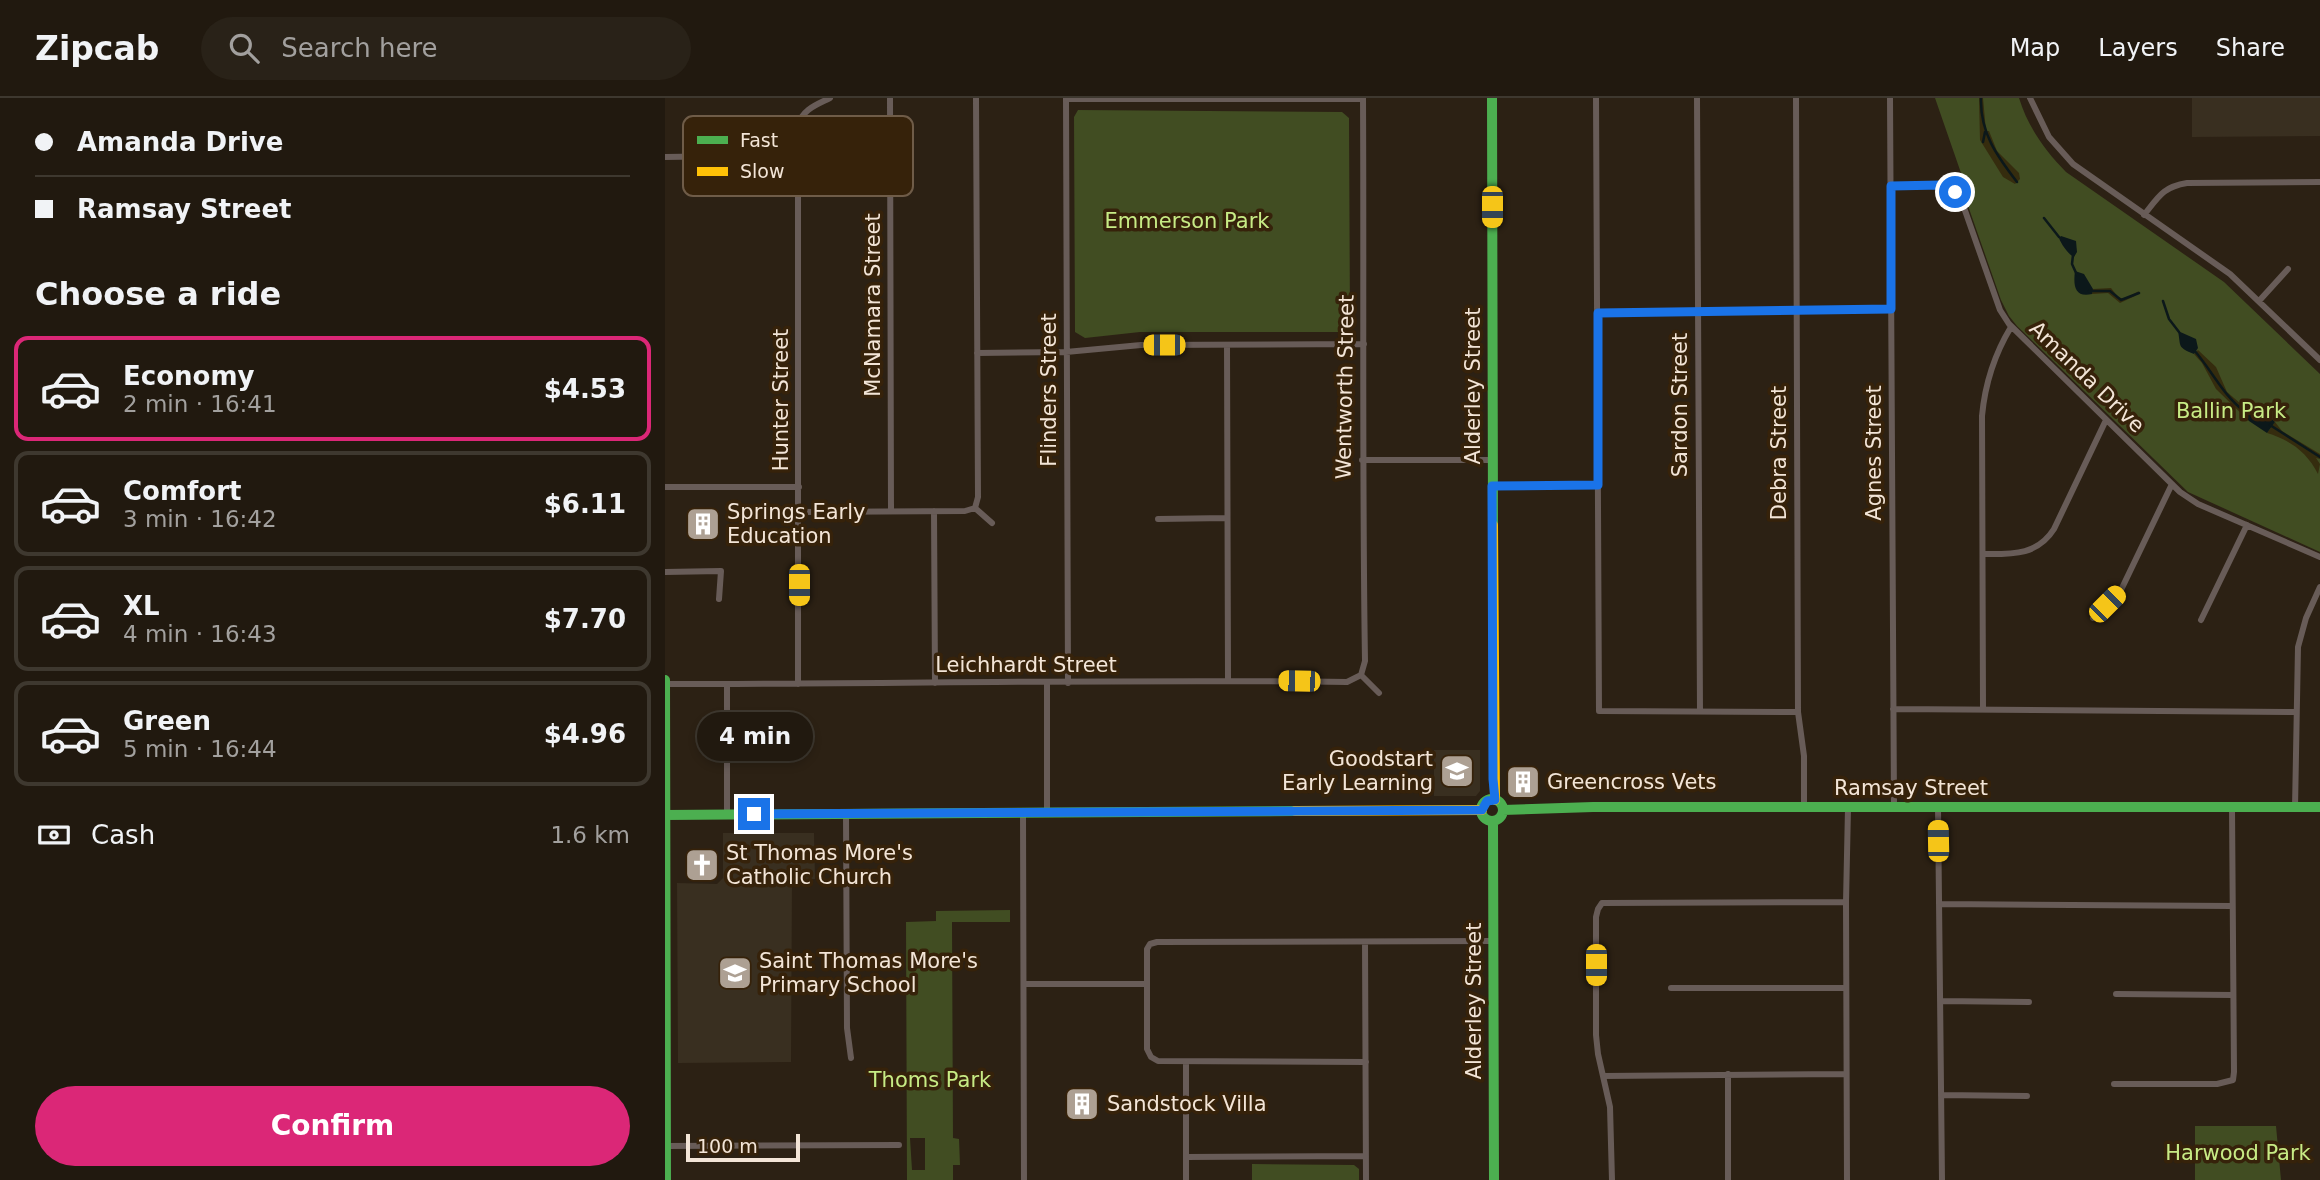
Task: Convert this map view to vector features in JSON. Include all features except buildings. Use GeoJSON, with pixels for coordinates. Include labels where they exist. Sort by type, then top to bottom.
{"type":"FeatureCollection","features":[{"type":"Feature","properties":{"kind":"street","name":"Hunter Street"},"geometry":{"type":"LineString","coordinates":[[801,116],[806,110],[830,98]]}},
{"type":"Feature","properties":{"kind":"street","name":"McNamara Street"},"geometry":{"type":"LineString","coordinates":[[890,98],[890,116]]}},
{"type":"Feature","properties":{"kind":"street"},"geometry":{"type":"LineString","coordinates":[[975,508],[978,497],[976,98]]}},
{"type":"Feature","properties":{"kind":"street","name":"Alderley Street"},"geometry":{"type":"LineString","coordinates":[[1492,98],[1495,800]]}},
{"type":"Feature","properties":{"kind":"street"},"geometry":{"type":"LineString","coordinates":[[1593,719],[1599,711],[1596,98]]}},
{"type":"Feature","properties":{"kind":"street","name":"Sardon Street"},"geometry":{"type":"LineString","coordinates":[[1697,98],[1700,711]]}},
{"type":"Feature","properties":{"kind":"street","name":"Debra Street"},"geometry":{"type":"LineString","coordinates":[[1796,98],[1798,712],[1804,756],[1804,808]]}},
{"type":"Feature","properties":{"kind":"street","name":"Agnes Street"},"geometry":{"type":"LineString","coordinates":[[1890,98],[1894,807]]}},
{"type":"Feature","properties":{"kind":"street"},"geometry":{"type":"LineString","coordinates":[[2029,98],[2042,126],[2064,156],[2083,173],[2218,265],[2320,360]]}},
{"type":"Feature","properties":{"kind":"street"},"geometry":{"type":"LineString","coordinates":[[1066,99],[1363,99]]}},
{"type":"Feature","properties":{"kind":"street","name":"Flinders Street"},"geometry":{"type":"LineString","coordinates":[[1066,99],[1068,682]]}},
{"type":"Feature","properties":{"kind":"street","name":"Wentworth Street"},"geometry":{"type":"LineString","coordinates":[[1361,676],[1365,661],[1361,460],[1364,344],[1363,99]]}},
{"type":"Feature","properties":{"kind":"street"},"geometry":{"type":"LineString","coordinates":[[665,157],[683,157]]}},
{"type":"Feature","properties":{"kind":"street"},"geometry":{"type":"LineString","coordinates":[[2144,215],[2165,190],[2187,183],[2320,182]]}},
{"type":"Feature","properties":{"kind":"street","name":"Amanda Drive"},"geometry":{"type":"LineString","coordinates":[[1891,186],[1941,185],[1958,195],[2000,310],[2011,327],[2172,484],[2192,500],[2320,557]]}},
{"type":"Feature","properties":{"kind":"street","name":"Hunter Street"},"geometry":{"type":"LineString","coordinates":[[797,684],[798,196]]}},
{"type":"Feature","properties":{"kind":"street","name":"McNamara Street"},"geometry":{"type":"LineString","coordinates":[[890,196],[891,512]]}},
{"type":"Feature","properties":{"kind":"street"},"geometry":{"type":"LineString","coordinates":[[2259,301],[2288,269]]}},
{"type":"Feature","properties":{"kind":"street"},"geometry":{"type":"LineString","coordinates":[[1598,313],[1891,309]]}},
{"type":"Feature","properties":{"kind":"street"},"geometry":{"type":"LineString","coordinates":[[1983,709],[1983,403],[1993,363],[2011,327]]}},
{"type":"Feature","properties":{"kind":"street"},"geometry":{"type":"LineString","coordinates":[[977,353],[1066,352],[1141,345],[1364,344]]}},
{"type":"Feature","properties":{"kind":"street"},"geometry":{"type":"LineString","coordinates":[[1227,345],[1228,680]]}},
{"type":"Feature","properties":{"kind":"street"},"geometry":{"type":"LineString","coordinates":[[1983,554],[2025,552],[2047,539],[2106,420]]}},
{"type":"Feature","properties":{"kind":"street"},"geometry":{"type":"LineString","coordinates":[[1361,460],[1492,460]]}},
{"type":"Feature","properties":{"kind":"street"},"geometry":{"type":"LineString","coordinates":[[2093,618],[2121,590],[2172,484]]}},
{"type":"Feature","properties":{"kind":"street"},"geometry":{"type":"LineString","coordinates":[[1492,486],[1598,485]]}},
{"type":"Feature","properties":{"kind":"street"},"geometry":{"type":"LineString","coordinates":[[665,487],[799,487]]}},
{"type":"Feature","properties":{"kind":"street"},"geometry":{"type":"LineString","coordinates":[[799,512],[965,511],[975,508]]}},
{"type":"Feature","properties":{"kind":"street"},"geometry":{"type":"LineString","coordinates":[[975,508],[992,523]]}},
{"type":"Feature","properties":{"kind":"street"},"geometry":{"type":"LineString","coordinates":[[934,511],[935,683]]}},
{"type":"Feature","properties":{"kind":"street"},"geometry":{"type":"LineString","coordinates":[[1158,519],[1227,518]]}},
{"type":"Feature","properties":{"kind":"street"},"geometry":{"type":"LineString","coordinates":[[2201,621],[2247,525]]}},
{"type":"Feature","properties":{"kind":"street"},"geometry":{"type":"LineString","coordinates":[[665,572],[720,571],[719,599]]}},
{"type":"Feature","properties":{"kind":"street"},"geometry":{"type":"LineString","coordinates":[[2295,807],[2297,657],[2306,618],[2320,587]]}},
{"type":"Feature","properties":{"kind":"street"},"geometry":{"type":"LineString","coordinates":[[1361,676],[1379,693]]}},
{"type":"Feature","properties":{"kind":"street","name":"Leichhardt Street"},"geometry":{"type":"LineString","coordinates":[[665,682],[1347,682],[1361,676]]}},
{"type":"Feature","properties":{"kind":"street"},"geometry":{"type":"LineString","coordinates":[[665,682],[666,1180]]}},
{"type":"Feature","properties":{"kind":"street"},"geometry":{"type":"LineString","coordinates":[[1047,683],[1047,813]]}},
{"type":"Feature","properties":{"kind":"street"},"geometry":{"type":"LineString","coordinates":[[727,684],[727,815]]}},
{"type":"Feature","properties":{"kind":"street"},"geometry":{"type":"LineString","coordinates":[[1893,709],[2296,712]]}},
{"type":"Feature","properties":{"kind":"street"},"geometry":{"type":"LineString","coordinates":[[1599,711],[1798,712]]}},
{"type":"Feature","properties":{"kind":"street"},"geometry":{"type":"LineString","coordinates":[[1495,800],[1501,804],[1503,810],[1500,818],[1493,821],[1485,818],[1482,810],[1487,801],[1495,800]]}},
{"type":"Feature","properties":{"kind":"street","name":"Ramsay Street"},"geometry":{"type":"LineString","coordinates":[[1503,810],[1593,807],[2320,807]]}},
{"type":"Feature","properties":{"kind":"street"},"geometry":{"type":"LineString","coordinates":[[1938,807],[1942,1180]]}},
{"type":"Feature","properties":{"kind":"street"},"geometry":{"type":"LineString","coordinates":[[1847,1180],[1848,808]]}},
{"type":"Feature","properties":{"kind":"street"},"geometry":{"type":"LineString","coordinates":[[2114,1084],[2217,1084],[2232,1080],[2232,808]]}},
{"type":"Feature","properties":{"kind":"street"},"geometry":{"type":"LineString","coordinates":[[665,816],[1482,810]]}},
{"type":"Feature","properties":{"kind":"street"},"geometry":{"type":"LineString","coordinates":[[1023,813],[1024,1180]]}},
{"type":"Feature","properties":{"kind":"street"},"geometry":{"type":"LineString","coordinates":[[846,814],[846,1028],[851,1058]]}},
{"type":"Feature","properties":{"kind":"street","name":"Alderley Street"},"geometry":{"type":"LineString","coordinates":[[1493,821],[1494,1180]]}},
{"type":"Feature","properties":{"kind":"street"},"geometry":{"type":"LineString","coordinates":[[1612,1180],[1610,1107],[1596,1035],[1597,917],[1602,903],[1846,902]]}},
{"type":"Feature","properties":{"kind":"street"},"geometry":{"type":"LineString","coordinates":[[1940,904],[2232,906]]}},
{"type":"Feature","properties":{"kind":"street"},"geometry":{"type":"LineString","coordinates":[[1366,1062],[1186,1063],[1161,1062],[1151,1057],[1147,1049],[1146,985],[1147,952],[1150,944],[1493,941]]}},
{"type":"Feature","properties":{"kind":"street"},"geometry":{"type":"LineString","coordinates":[[1365,942],[1366,1180]]}},
{"type":"Feature","properties":{"kind":"street"},"geometry":{"type":"LineString","coordinates":[[1024,984],[1146,985]]}},
{"type":"Feature","properties":{"kind":"street"},"geometry":{"type":"LineString","coordinates":[[1671,988],[1846,988]]}},
{"type":"Feature","properties":{"kind":"street"},"geometry":{"type":"LineString","coordinates":[[2116,994],[2233,995]]}},
{"type":"Feature","properties":{"kind":"street"},"geometry":{"type":"LineString","coordinates":[[1940,1001],[2029,1002]]}},
{"type":"Feature","properties":{"kind":"street"},"geometry":{"type":"LineString","coordinates":[[1186,1063],[1186,1180]]}},
{"type":"Feature","properties":{"kind":"street"},"geometry":{"type":"LineString","coordinates":[[1728,1074],[1728,1180]]}},
{"type":"Feature","properties":{"kind":"street"},"geometry":{"type":"LineString","coordinates":[[1603,1076],[1846,1074]]}},
{"type":"Feature","properties":{"kind":"street"},"geometry":{"type":"LineString","coordinates":[[1941,1095],[2027,1096]]}},
{"type":"Feature","properties":{"kind":"street"},"geometry":{"type":"LineString","coordinates":[[666,1146],[899,1144]]}},
{"type":"Feature","properties":{"kind":"street"},"geometry":{"type":"LineString","coordinates":[[1186,1157],[1366,1156]]}},
{"type":"Feature","properties":{"kind":"shaded area"},"geometry":{"type":"Polygon","coordinates":[[[2192,98],[2320,98],[2320,136],[2192,137],[2192,98]]]}},
{"type":"Feature","properties":{"kind":"shaded area"},"geometry":{"type":"Polygon","coordinates":[[[2061,236],[2076,241],[2077,252],[2074,257],[2061,243],[2061,236]]]}},
{"type":"Feature","properties":{"kind":"shaded area"},"geometry":{"type":"Polygon","coordinates":[[[2075,271],[2084,274],[2093,289],[2092,294],[2082,294],[2076,290],[2075,271]]]}},
{"type":"Feature","properties":{"kind":"shaded area"},"geometry":{"type":"Polygon","coordinates":[[[2178,331],[2196,339],[2198,348],[2194,354],[2181,346],[2178,331]]]}},
{"type":"Feature","properties":{"kind":"shaded area"},"geometry":{"type":"Polygon","coordinates":[[[2264,407],[2275,422],[2267,433],[2249,421],[2246,411],[2264,407]]]}},
{"type":"Feature","properties":{"kind":"shaded area","name":"Goodstart Early Learning"},"geometry":{"type":"Polygon","coordinates":[[[1434,750],[1480,750],[1480,791],[1476,796],[1434,796],[1434,750]]]}},
{"type":"Feature","properties":{"kind":"shaded area","name":"Saint Thomas More's Primary School"},"geometry":{"type":"Polygon","coordinates":[[[723,833],[814,833],[815,879],[792,879],[791,1062],[678,1063],[677,883],[717,884],[723,878],[723,833]]]}},
{"type":"Feature","properties":{"kind":"green space","name":"Ballin Park"},"geometry":{"type":"Polygon","coordinates":[[[1935,98],[2019,98],[2038,138],[2066,172],[2224,282],[2320,374],[2320,552],[2188,492],[2017,326],[2001,300],[1966,200],[1961,173],[1935,98]]]}},
{"type":"Feature","properties":{"kind":"green space","name":"Emmerson Park"},"geometry":{"type":"Polygon","coordinates":[[[1078,110],[1342,112],[1349,118],[1350,325],[1344,332],[1140,332],[1085,338],[1075,332],[1074,117],[1078,110]]]}},
{"type":"Feature","properties":{"kind":"green space","name":"Thoms Park"},"geometry":{"type":"Polygon","coordinates":[[[1010,910],[1010,922],[952,922],[953,1138],[959,1139],[960,1165],[953,1165],[953,1180],[907,1180],[906,922],[936,921],[936,911],[1010,910]],[[910,1138],[912,1170],[925,1170],[925,1138],[910,1138]]]}},
{"type":"Feature","properties":{"kind":"green space","name":"Harwood Park"},"geometry":{"type":"Polygon","coordinates":[[[2195,1126],[2276,1126],[2281,1180],[2195,1180],[2195,1126]]]}},
{"type":"Feature","properties":{"kind":"green space"},"geometry":{"type":"Polygon","coordinates":[[[1252,1164],[1354,1165],[1359,1169],[1359,1180],[1252,1180],[1252,1164]]]}},
{"type":"Feature","properties":{"kind":"sand"},"geometry":{"type":"Polygon","coordinates":[[[1979,98],[1983,98],[1986,131],[1989,131],[1997,151],[2019,173],[2020,179],[2015,184],[2003,177],[1980,140],[1979,98]]]}},
{"type":"Feature","properties":{"kind":"sand"},"geometry":{"type":"Polygon","coordinates":[[[2111,288],[2118,297],[2124,299],[2139,291],[2120,303],[2108,293],[2092,294],[2093,289],[2111,288]]]}},
{"type":"Feature","properties":{"kind":"sand"},"geometry":{"type":"Polygon","coordinates":[[[2198,350],[2216,367],[2227,392],[2248,410],[2249,421],[2216,389],[2194,354],[2198,350]]]}},
{"type":"Feature","properties":{"kind":"sand"},"geometry":{"type":"Polygon","coordinates":[[[2275,422],[2282,431],[2320,454],[2320,459],[2316,458],[2320,464],[2318,474],[2309,459],[2297,448],[2267,433],[2275,422]]]}},
{"type":"Feature","properties":{"kind":"waterway"},"geometry":{"type":"LineString","coordinates":[[1981,98],[1983,122],[1991,143],[2017,182]]}},
{"type":"Feature","properties":{"kind":"waterway"},"geometry":{"type":"LineString","coordinates":[[1983,142],[1985,132]]}},
{"type":"Feature","properties":{"kind":"waterway"},"geometry":{"type":"LineString","coordinates":[[2044,218],[2059,237]]}},
{"type":"Feature","properties":{"kind":"waterway"},"geometry":{"type":"LineString","coordinates":[[2073,255],[2072,264],[2077,275]]}},
{"type":"Feature","properties":{"kind":"waterway"},"geometry":{"type":"LineString","coordinates":[[2089,291],[2110,291],[2121,300],[2139,293]]}},
{"type":"Feature","properties":{"kind":"waterway"},"geometry":{"type":"LineString","coordinates":[[2163,301],[2169,319],[2179,332]]}},
{"type":"Feature","properties":{"kind":"waterway"},"geometry":{"type":"LineString","coordinates":[[2194,350],[2227,394],[2251,416]]}},
{"type":"Feature","properties":{"kind":"waterway"},"geometry":{"type":"LineString","coordinates":[[2270,425],[2320,457]]}},
{"type":"Feature","properties":{"kind":"traffic: fast"},"geometry":{"type":"LineString","coordinates":[[1492,98],[1493,525]]}},
{"type":"Feature","properties":{"kind":"traffic: fast"},"geometry":{"type":"LineString","coordinates":[[665,680],[666,1180]]}},
{"type":"Feature","properties":{"kind":"traffic: fast"},"geometry":{"type":"LineString","coordinates":[[1492,799],[1500,802],[1503,810],[1500,818],[1492,821],[1484,818],[1481,810],[1484,802],[1492,799]]}},
{"type":"Feature","properties":{"kind":"traffic: fast"},"geometry":{"type":"LineString","coordinates":[[1503,810],[1593,807],[2320,807]]}},
{"type":"Feature","properties":{"kind":"traffic: fast"},"geometry":{"type":"LineString","coordinates":[[665,815],[1295,811]]}},
{"type":"Feature","properties":{"kind":"traffic: fast"},"geometry":{"type":"LineString","coordinates":[[1493,821],[1494,1180]]}},
{"type":"Feature","properties":{"kind":"traffic: slow"},"geometry":{"type":"LineString","coordinates":[[1493,525],[1495,800]]}},
{"type":"Feature","properties":{"kind":"traffic: slow"},"geometry":{"type":"LineString","coordinates":[[1295,811],[1482,810]]}},
{"type":"Feature","properties":{"kind":"place","name":"Springs Early Education"},"geometry":{"type":"Point","coordinates":[703,524]}},
{"type":"Feature","properties":{"kind":"place","name":"Goodstart Early Learning"},"geometry":{"type":"Point","coordinates":[1457,771]}},
{"type":"Feature","properties":{"kind":"place","name":"Greencross Vets"},"geometry":{"type":"Point","coordinates":[1523,782]}},
{"type":"Feature","properties":{"kind":"place","name":"St Thomas More's Catholic Church"},"geometry":{"type":"Point","coordinates":[702,865]}},
{"type":"Feature","properties":{"kind":"place","name":"Saint Thomas More's Primary School"},"geometry":{"type":"Point","coordinates":[735,973]}},
{"type":"Feature","properties":{"kind":"place","name":"Sandstock Villa"},"geometry":{"type":"Point","coordinates":[1082,1104]}},
{"type":"Feature","properties":{"kind":"route"},"geometry":{"type":"LineString","coordinates":[[754,814],[1482,810],[1487,801],[1495,800],[1492,486],[1598,485],[1598,313],[1891,309],[1891,186],[1941,185],[1955,192]]}}]}
